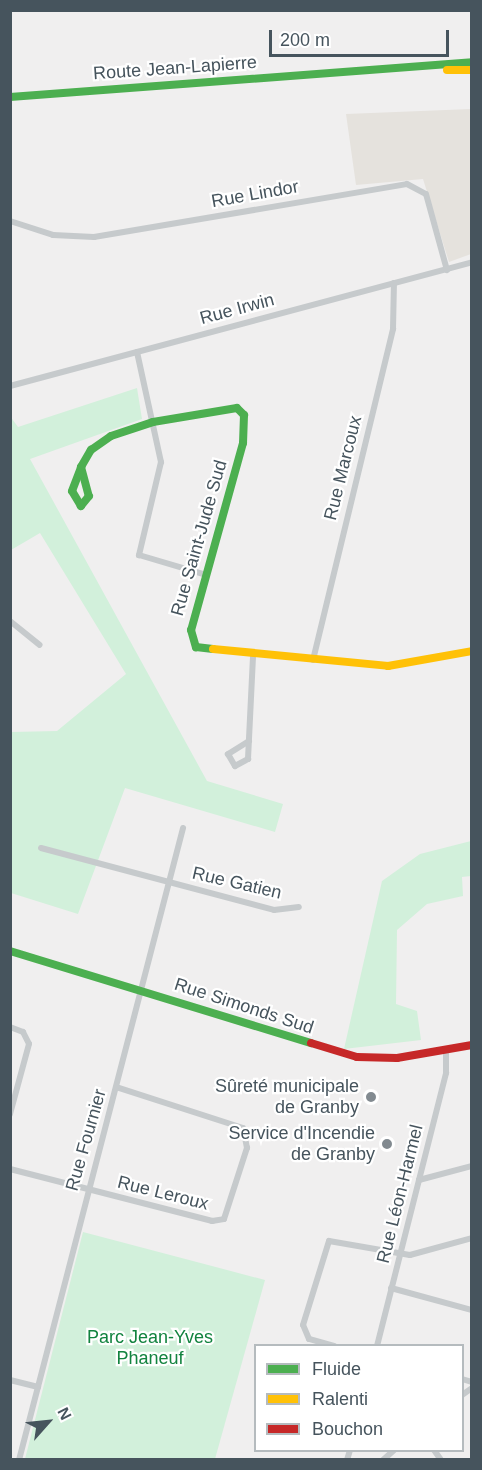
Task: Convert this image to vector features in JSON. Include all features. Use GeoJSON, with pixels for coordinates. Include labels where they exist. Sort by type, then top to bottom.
{"type":"FeatureCollection","features":[{"type":"Feature","properties":{"kind":"main road","name":"Route Jean-Lapierre"},"geometry":{"type":"LineString","coordinates":[[10,97],[471,62]]}},
{"type":"Feature","properties":{"kind":"main road","name":"Route Jean-Lapierre"},"geometry":{"type":"LineString","coordinates":[[342,73],[471,70]]}},
{"type":"Feature","properties":{"kind":"main road","name":"Rue Saint-Jude Sud"},"geometry":{"type":"LineString","coordinates":[[81,467],[91,450],[111,436],[153,422],[225,406],[244,416],[243,442],[206,575],[192,640],[205,651],[398,666],[471,651]]}},
{"type":"Feature","properties":{"kind":"main road","name":"Rue Simonds Sud"},"geometry":{"type":"LineString","coordinates":[[10,951],[357,1057],[471,1045]]}},
{"type":"Feature","properties":{"kind":"street","name":"Rue Lindor"},"geometry":{"type":"LineString","coordinates":[[10,221],[54,235],[94,237],[407,184],[426,194],[447,270]]}},
{"type":"Feature","properties":{"kind":"street","name":"Rue Irwin"},"geometry":{"type":"LineString","coordinates":[[10,386],[471,262]]}},
{"type":"Feature","properties":{"kind":"street","name":"Rue Marcoux"},"geometry":{"type":"LineString","coordinates":[[313,660],[393,329],[394,283]]}},
{"type":"Feature","properties":{"kind":"street"},"geometry":{"type":"LineString","coordinates":[[137,352],[161,462],[139,555],[206,575]]}},
{"type":"Feature","properties":{"kind":"street"},"geometry":{"type":"LineString","coordinates":[[10,621],[40,645]]}},
{"type":"Feature","properties":{"kind":"street"},"geometry":{"type":"LineString","coordinates":[[249,741],[253,655]]}},
{"type":"Feature","properties":{"kind":"street","name":"Rue Fournier"},"geometry":{"type":"LineString","coordinates":[[19,1460],[183,828]]}},
{"type":"Feature","properties":{"kind":"street","name":"Rue Gatien"},"geometry":{"type":"LineString","coordinates":[[41,848],[274,910],[299,907]]}},
{"type":"Feature","properties":{"kind":"street"},"geometry":{"type":"LineString","coordinates":[[10,1027],[28,1036],[10,1114]]}},
{"type":"Feature","properties":{"kind":"street","name":"Rue Léon-Harmel"},"geometry":{"type":"LineString","coordinates":[[377,1344],[446,1073],[446,1049]]}},
{"type":"Feature","properties":{"kind":"street","name":"Rue Leroux"},"geometry":{"type":"LineString","coordinates":[[10,1168],[212,1221],[224,1219],[232,1207],[249,1139],[243,1128],[116,1087]]}},
{"type":"Feature","properties":{"kind":"street"},"geometry":{"type":"LineString","coordinates":[[419,1180],[471,1166]]}},
{"type":"Feature","properties":{"kind":"street"},"geometry":{"type":"LineString","coordinates":[[330,1344],[303,1332],[325,1246],[334,1239],[400,1255],[471,1238]]}},
{"type":"Feature","properties":{"kind":"street"},"geometry":{"type":"LineString","coordinates":[[391,1288],[471,1310]]}},
{"type":"Feature","properties":{"kind":"street"},"geometry":{"type":"LineString","coordinates":[[10,1380],[38,1387]]}},
{"type":"Feature","properties":{"kind":"shaded area"},"geometry":{"type":"Polygon","coordinates":[[[471,109],[471,254],[449,262],[423,179],[356,185],[346,114],[471,109]]]}},
{"type":"Feature","properties":{"kind":"green space"},"geometry":{"type":"Polygon","coordinates":[[[137,388],[142,419],[30,459],[207,781],[283,804],[275,832],[125,788],[78,914],[11,893],[11,732],[57,731],[126,674],[40,533],[11,550],[10,416],[18,427],[137,388]]]}},
{"type":"Feature","properties":{"kind":"green space"},"geometry":{"type":"Polygon","coordinates":[[[471,841],[471,876],[462,877],[463,896],[427,904],[397,930],[396,1004],[417,1011],[421,1040],[344,1049],[382,881],[420,854],[471,841]]]}},
{"type":"Feature","properties":{"kind":"green space","name":"Parc Jean-Yves Phaneuf"},"geometry":{"type":"Polygon","coordinates":[[[83,1232],[265,1280],[215,1459],[25,1459],[83,1232]]]}},
{"type":"Feature","properties":{"kind":"traffic: fast"},"geometry":{"type":"LineString","coordinates":[[10,97],[472,62]]}},
{"type":"Feature","properties":{"kind":"traffic: fast"},"geometry":{"type":"LineString","coordinates":[[81,467],[89,496],[81,506],[72,491],[81,467],[91,450],[111,436],[153,422],[237,408],[244,415],[243,443],[191,630],[196,647],[213,649]]}},
{"type":"Feature","properties":{"kind":"traffic: fast"},"geometry":{"type":"LineString","coordinates":[[10,951],[311,1043]]}},
{"type":"Feature","properties":{"kind":"traffic: slow"},"geometry":{"type":"LineString","coordinates":[[447,70],[472,70]]}},
{"type":"Feature","properties":{"kind":"traffic: slow"},"geometry":{"type":"LineString","coordinates":[[213,649],[388,666],[472,651]]}},
{"type":"Feature","properties":{"kind":"traffic: jam"},"geometry":{"type":"LineString","coordinates":[[311,1043],[357,1057],[397,1058],[472,1045]]}},
{"type":"Feature","properties":{"kind":"place","name":"Sûreté municipale de Granby"},"geometry":{"type":"Point","coordinates":[371,1097]}},
{"type":"Feature","properties":{"kind":"place","name":"Service d'Incendie de Granby"},"geometry":{"type":"Point","coordinates":[387,1144]}}]}
